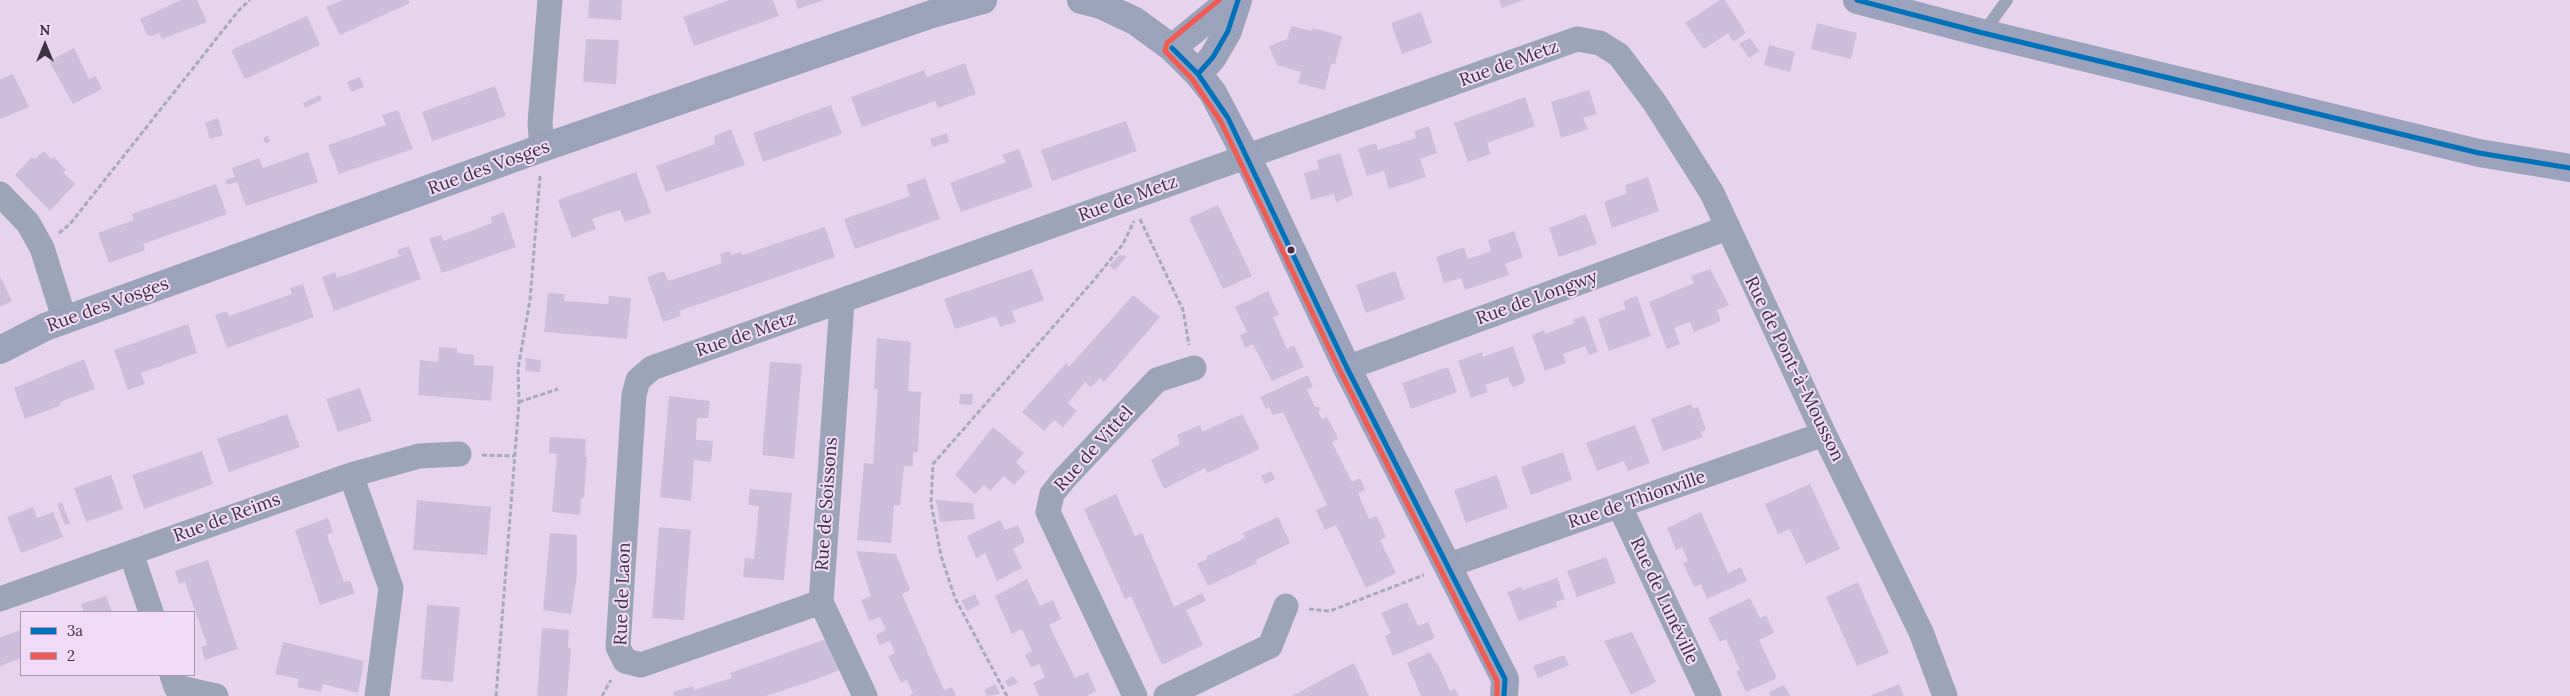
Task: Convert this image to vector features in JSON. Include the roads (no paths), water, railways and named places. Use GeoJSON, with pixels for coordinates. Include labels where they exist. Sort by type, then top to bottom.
{"type":"FeatureCollection","features":[{"type":"Feature","properties":{"kind":"street"},"geometry":{"type":"LineString","coordinates":[[542,148],[540,123],[550,0]]}},
{"type":"Feature","properties":{"kind":"street","name":"Rue des Vosges"},"geometry":{"type":"LineString","coordinates":[[0,350],[65,320],[542,148],[932,14],[983,0]]}},
{"type":"Feature","properties":{"kind":"street"},"geometry":{"type":"LineString","coordinates":[[1081,0],[1101,5],[1135,22],[1172,48],[1198,74],[1228,118],[1347,368],[1449,565],[1505,679],[1504,696]]}},
{"type":"Feature","properties":{"kind":"street"},"geometry":{"type":"LineString","coordinates":[[1172,48],[1231,0]]}},
{"type":"Feature","properties":{"kind":"street"},"geometry":{"type":"LineString","coordinates":[[1198,74],[1213,57],[1228,31],[1238,0]]}},
{"type":"Feature","properties":{"kind":"street"},"geometry":{"type":"LineString","coordinates":[[1857,0],[1983,33],[2479,153],[2570,168]]}},
{"type":"Feature","properties":{"kind":"street","name":"Rue de Metz"},"geometry":{"type":"LineString","coordinates":[[638,380],[652,368],[1577,40],[1600,43],[1619,55]]}},
{"type":"Feature","properties":{"kind":"street","name":"Rue de Pont-à-Mousson"},"geometry":{"type":"LineString","coordinates":[[1619,55],[1655,103],[1712,193],[1824,434],[1917,623],[1945,696]]}},
{"type":"Feature","properties":{"kind":"street"},"geometry":{"type":"LineString","coordinates":[[0,194],[28,223],[42,248],[65,320]]}},
{"type":"Feature","properties":{"kind":"street","name":"Rue de Longwy"},"geometry":{"type":"LineString","coordinates":[[1347,368],[1727,228]]}},
{"type":"Feature","properties":{"kind":"street","name":"Rue de Soissons"},"geometry":{"type":"LineString","coordinates":[[842,302],[821,602],[865,696]]}},
{"type":"Feature","properties":{"kind":"street","name":"Rue de Vittel"},"geometry":{"type":"LineString","coordinates":[[1135,696],[1048,512],[1052,494],[1157,380],[1194,368]]}},
{"type":"Feature","properties":{"kind":"street","name":"Rue de Laon"},"geometry":{"type":"LineString","coordinates":[[638,380],[634,395],[618,647],[625,661],[641,665],[821,602]]}},
{"type":"Feature","properties":{"kind":"street","name":"Rue de Thionville"},"geometry":{"type":"LineString","coordinates":[[1449,565],[1620,507],[1824,434]]}},
{"type":"Feature","properties":{"kind":"street","name":"Rue de Reims"},"geometry":{"type":"LineString","coordinates":[[0,599],[351,474],[419,456],[459,454]]}},
{"type":"Feature","properties":{"kind":"street"},"geometry":{"type":"LineString","coordinates":[[351,474],[391,588],[377,696]]}},
{"type":"Feature","properties":{"kind":"street","name":"Rue de Lunéville"},"geometry":{"type":"LineString","coordinates":[[1620,507],[1709,696]]}},
{"type":"Feature","properties":{"kind":"street"},"geometry":{"type":"LineString","coordinates":[[131,553],[151,611]]}},
{"type":"Feature","properties":{"kind":"street"},"geometry":{"type":"LineString","coordinates":[[1166,696],[1270,646],[1286,606]]}},
{"type":"Feature","properties":{"kind":"street"},"geometry":{"type":"LineString","coordinates":[[172,676],[176,687],[216,696]]}},
{"type":"Feature","properties":{"kind":"lane"},"geometry":{"type":"LineString","coordinates":[[1983,33],[2007,0]]}}]}
